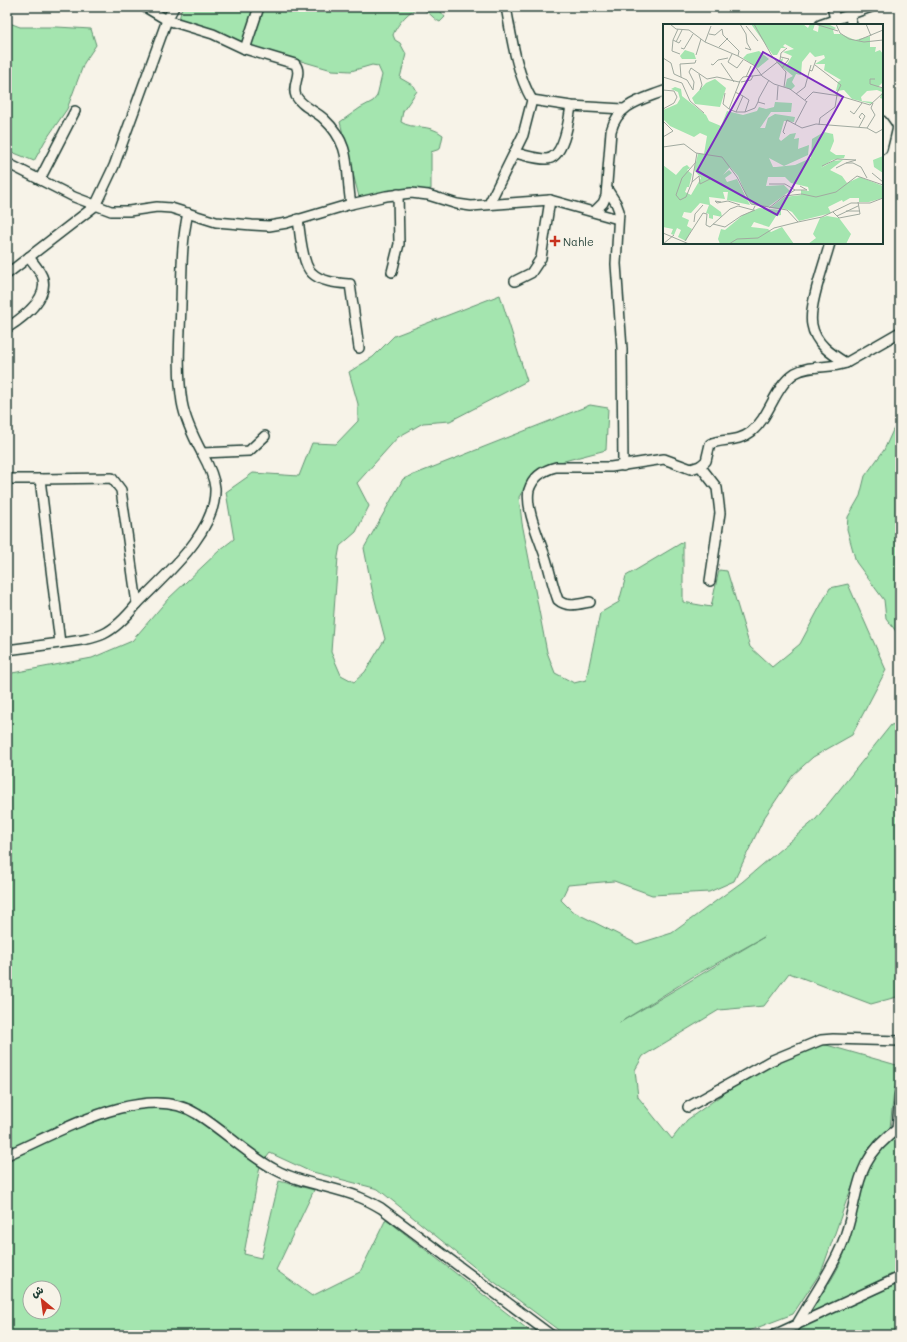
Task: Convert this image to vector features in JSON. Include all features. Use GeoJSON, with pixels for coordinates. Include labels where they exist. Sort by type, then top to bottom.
{"type":"FeatureCollection","features":[{"type":"Feature","properties":{"kind":"street"},"geometry":{"type":"LineString","coordinates":[[145,7],[168,20],[213,34],[245,49],[291,61],[297,67],[298,77],[294,89],[295,94],[299,100],[323,118],[336,131],[344,146],[347,159],[348,188],[351,204]]}},
{"type":"Feature","properties":{"kind":"street"},"geometry":{"type":"LineString","coordinates":[[7,274],[95,206],[114,166],[174,7]]}},
{"type":"Feature","properties":{"kind":"street"},"geometry":{"type":"LineString","coordinates":[[245,49],[259,7]]}},
{"type":"Feature","properties":{"kind":"street"},"geometry":{"type":"LineString","coordinates":[[489,204],[523,135],[532,100],[523,85],[506,7]]}},
{"type":"Feature","properties":{"kind":"street"},"geometry":{"type":"LineString","coordinates":[[832,7],[834,19]]}},
{"type":"Feature","properties":{"kind":"street"},"geometry":{"type":"LineString","coordinates":[[822,24],[871,7]]}},
{"type":"Feature","properties":{"kind":"street"},"geometry":{"type":"LineString","coordinates":[[849,14],[852,24]]}},
{"type":"Feature","properties":{"kind":"street"},"geometry":{"type":"LineString","coordinates":[[595,211],[603,204],[607,189],[611,130],[613,122],[623,109],[663,90]]}},
{"type":"Feature","properties":{"kind":"street"},"geometry":{"type":"LineString","coordinates":[[532,100],[571,106],[623,109]]}},
{"type":"Feature","properties":{"kind":"street"},"geometry":{"type":"LineString","coordinates":[[515,153],[547,159],[553,157],[561,148],[571,106]]}},
{"type":"Feature","properties":{"kind":"street"},"geometry":{"type":"LineString","coordinates":[[40,179],[75,111]]}},
{"type":"Feature","properties":{"kind":"street"},"geometry":{"type":"LineString","coordinates":[[883,122],[887,128],[883,145]]}},
{"type":"Feature","properties":{"kind":"street"},"geometry":{"type":"LineString","coordinates":[[7,163],[95,206],[111,211],[164,207],[216,222],[269,226],[351,204],[398,194],[423,194],[457,204],[471,206],[550,200],[595,211],[618,219]]}},
{"type":"Feature","properties":{"kind":"street"},"geometry":{"type":"LineString","coordinates":[[607,189],[616,203],[618,219],[616,264],[622,349],[623,466]]}},
{"type":"Feature","properties":{"kind":"street"},"geometry":{"type":"LineString","coordinates":[[392,272],[399,244],[398,194]]}},
{"type":"Feature","properties":{"kind":"street"},"geometry":{"type":"LineString","coordinates":[[515,281],[532,273],[541,258],[550,200]]}},
{"type":"Feature","properties":{"kind":"street"},"geometry":{"type":"LineString","coordinates":[[7,650],[86,640],[106,634],[124,620],[137,604],[187,554],[206,523],[211,511],[215,488],[208,463],[186,418],[180,380],[183,240],[188,213]]}},
{"type":"Feature","properties":{"kind":"street"},"geometry":{"type":"LineString","coordinates":[[298,219],[304,255],[310,272],[316,277],[350,284],[359,348]]}},
{"type":"Feature","properties":{"kind":"street"},"geometry":{"type":"LineString","coordinates":[[830,244],[811,319],[812,326],[822,345],[846,363]]}},
{"type":"Feature","properties":{"kind":"street"},"geometry":{"type":"LineString","coordinates":[[7,328],[39,300],[43,280],[29,257]]}},
{"type":"Feature","properties":{"kind":"street"},"geometry":{"type":"LineString","coordinates":[[590,602],[572,605],[562,604],[558,600],[536,532],[529,500],[530,490],[537,477],[547,469],[623,466],[664,460],[691,469],[700,466],[706,461],[710,444],[732,441],[750,432],[757,426],[782,387],[794,374],[803,369],[837,366],[846,363],[900,332]]}},
{"type":"Feature","properties":{"kind":"street"},"geometry":{"type":"LineString","coordinates":[[202,453],[249,451],[265,436]]}},
{"type":"Feature","properties":{"kind":"street"},"geometry":{"type":"LineString","coordinates":[[700,466],[717,488],[720,513],[710,581]]}},
{"type":"Feature","properties":{"kind":"street"},"geometry":{"type":"LineString","coordinates":[[7,479],[112,478],[121,490],[137,604]]}},
{"type":"Feature","properties":{"kind":"street"},"geometry":{"type":"LineString","coordinates":[[40,479],[60,643]]}},
{"type":"Feature","properties":{"kind":"street"},"geometry":{"type":"LineString","coordinates":[[688,1107],[770,1061],[821,1040],[900,1040]]}},
{"type":"Feature","properties":{"kind":"street"},"geometry":{"type":"LineString","coordinates":[[796,1326],[825,1279],[842,1245],[848,1229],[858,1180],[865,1165],[880,1144],[898,1128],[900,1094]]}},
{"type":"Feature","properties":{"kind":"street"},"geometry":{"type":"LineString","coordinates":[[7,1154],[110,1110],[149,1102],[175,1104],[198,1114],[254,1157],[283,1174],[359,1197],[381,1208],[551,1335]]}},
{"type":"Feature","properties":{"kind":"street"},"geometry":{"type":"LineString","coordinates":[[774,1335],[900,1277]]}},
{"type":"Feature","properties":{"kind":"green space"},"geometry":{"type":"Polygon","coordinates":[[[182,7],[437,7],[445,17],[440,22],[422,9],[414,10],[405,17],[393,35],[395,40],[400,43],[406,54],[400,78],[414,86],[417,91],[403,111],[401,122],[411,126],[432,129],[443,135],[440,149],[431,152],[431,189],[359,197],[340,122],[373,101],[377,96],[382,75],[378,66],[372,65],[351,71],[332,70],[253,47],[202,29],[178,24],[182,7]]]}},
{"type":"Feature","properties":{"kind":"green space"},"geometry":{"type":"Polygon","coordinates":[[[7,22],[20,27],[91,29],[96,45],[84,63],[67,109],[45,141],[34,161],[7,150],[7,22]]]}},
{"type":"Feature","properties":{"kind":"green space"},"geometry":{"type":"Polygon","coordinates":[[[500,295],[527,381],[450,421],[423,423],[398,437],[357,483],[369,506],[356,532],[340,546],[338,557],[331,652],[341,675],[354,682],[365,672],[385,639],[372,589],[364,548],[403,479],[590,405],[608,408],[606,450],[545,466],[530,478],[519,497],[522,523],[547,652],[555,673],[574,683],[586,680],[600,613],[619,602],[626,576],[683,542],[683,602],[711,607],[719,570],[727,571],[750,647],[772,667],[800,644],[830,588],[848,584],[886,670],[852,735],[813,757],[793,775],[764,818],[734,881],[709,892],[652,895],[614,881],[568,885],[561,900],[572,911],[637,944],[672,933],[742,882],[816,819],[891,725],[900,723],[900,996],[871,1004],[789,973],[764,1006],[719,1010],[643,1056],[635,1070],[638,1097],[672,1139],[687,1120],[752,1073],[823,1044],[900,1066],[900,1077],[894,1090],[890,1128],[869,1148],[847,1199],[822,1270],[793,1314],[738,1335],[565,1335],[473,1266],[378,1189],[309,1171],[270,1153],[260,1166],[244,1254],[261,1258],[279,1181],[314,1190],[276,1270],[312,1296],[360,1272],[386,1219],[535,1335],[7,1335],[7,674],[92,658],[132,641],[168,599],[221,549],[234,539],[226,492],[253,473],[299,476],[312,443],[336,444],[358,421],[358,404],[349,372],[373,357],[394,336],[500,295]],[[764,937],[694,976],[619,1023],[764,937]]]}},
{"type":"Feature","properties":{"kind":"green space"},"geometry":{"type":"Polygon","coordinates":[[[900,420],[900,634],[898,634],[886,618],[884,600],[856,562],[847,529],[848,517],[860,496],[865,476],[884,450],[893,430],[900,420]]]}},
{"type":"Feature","properties":{"kind":"green space"},"geometry":{"type":"Polygon","coordinates":[[[900,1131],[900,1270],[808,1316],[841,1262],[852,1230],[870,1165],[881,1148],[900,1131]]]}},
{"type":"Feature","properties":{"kind":"green space"},"geometry":{"type":"Polygon","coordinates":[[[900,1281],[900,1335],[784,1335],[900,1281]]]}},
{"type":"Feature","properties":{"kind":"place","name":"Nahle"},"geometry":{"type":"Point","coordinates":[555,241]}}]}
